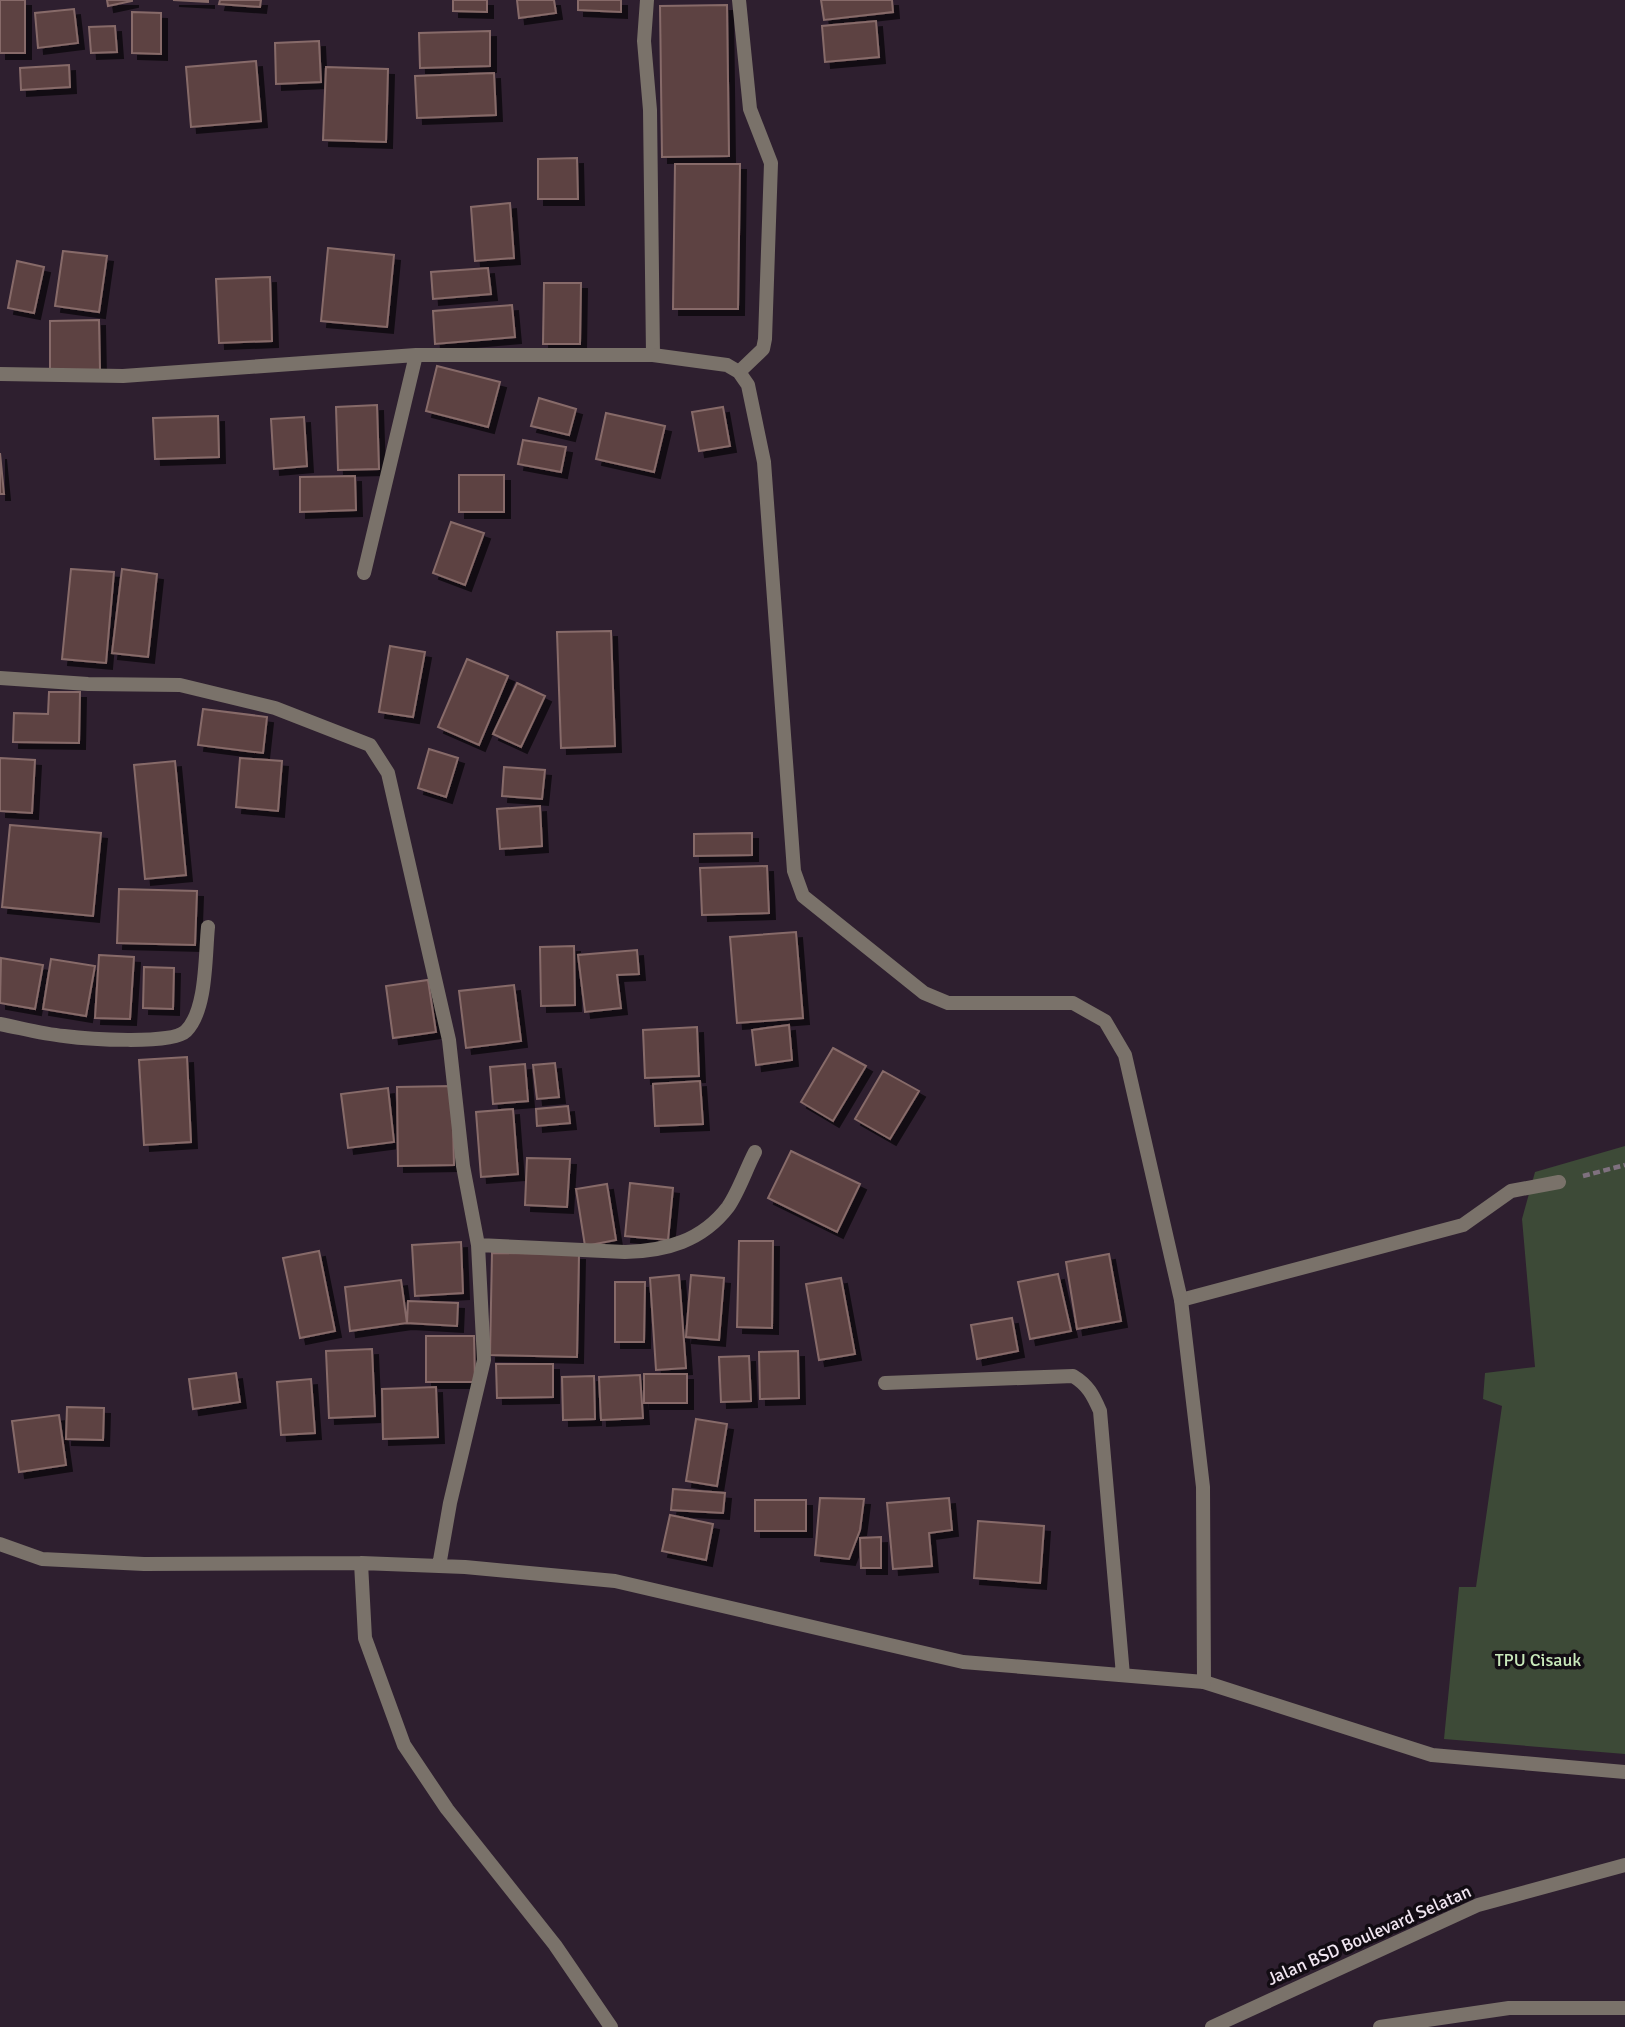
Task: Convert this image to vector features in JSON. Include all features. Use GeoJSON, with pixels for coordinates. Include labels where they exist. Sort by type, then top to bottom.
{"type":"FeatureCollection","features":[{"type":"Feature","properties":{"kind":"street"},"geometry":{"type":"LineString","coordinates":[[647,0],[644,41],[650,110],[653,355]]}},
{"type":"Feature","properties":{"kind":"street"},"geometry":{"type":"LineString","coordinates":[[739,0],[750,109],[771,163],[765,339],[763,349],[739,372]]}},
{"type":"Feature","properties":{"kind":"street"},"geometry":{"type":"LineString","coordinates":[[364,573],[416,355]]}},
{"type":"Feature","properties":{"kind":"street"},"geometry":{"type":"LineString","coordinates":[[0,374],[123,376],[416,355],[653,355],[726,365],[739,372],[748,385],[764,462],[794,870],[803,896],[924,993],[948,1003],[1073,1003],[1105,1021],[1125,1055],[1181,1300],[1203,1487],[1205,1682]]}},
{"type":"Feature","properties":{"kind":"street"},"geometry":{"type":"LineString","coordinates":[[0,677],[88,684],[180,685],[275,708],[370,746],[388,773],[449,1040],[463,1166],[478,1245],[484,1360],[450,1503],[439,1566]]}},
{"type":"Feature","properties":{"kind":"street"},"geometry":{"type":"LineString","coordinates":[[0,1024],[63,1036],[160,1040],[184,1034],[199,1007],[208,927]]}},
{"type":"Feature","properties":{"kind":"street"},"geometry":{"type":"LineString","coordinates":[[478,1245],[625,1252],[649,1252],[675,1246],[701,1232],[728,1206],[755,1152]]}},
{"type":"Feature","properties":{"kind":"street"},"geometry":{"type":"LineString","coordinates":[[1181,1300],[1463,1225],[1511,1191],[1559,1182]]}},
{"type":"Feature","properties":{"kind":"street"},"geometry":{"type":"LineString","coordinates":[[886,1383],[1073,1376],[1084,1383],[1100,1411],[1123,1675]]}},
{"type":"Feature","properties":{"kind":"street"},"geometry":{"type":"LineString","coordinates":[[0,1544],[42,1559],[55,1560],[144,1564],[361,1563],[439,1566],[615,1581],[963,1662],[1205,1682],[1432,1755],[1625,1772]]}},
{"type":"Feature","properties":{"kind":"street"},"geometry":{"type":"LineString","coordinates":[[361,1563],[365,1638],[404,1745],[447,1809],[555,1945],[611,2027]]}},
{"type":"Feature","properties":{"kind":"street","name":"Jalan BSD Boulevard Selatan"},"geometry":{"type":"LineString","coordinates":[[1212,2027],[1478,1905],[1625,1865]]}},
{"type":"Feature","properties":{"kind":"street"},"geometry":{"type":"LineString","coordinates":[[1380,2027],[1509,2008],[1625,2008]]}},
{"type":"Feature","properties":{"kind":"path"},"geometry":{"type":"LineString","coordinates":[[1559,1182],[1625,1166]]}},
{"type":"Feature","properties":{"kind":"green space","name":"TPU Cisauk"},"geometry":{"type":"Polygon","coordinates":[[[1625,1146],[1625,1754],[1444,1739],[1459,1587],[1476,1587],[1502,1406],[1483,1399],[1485,1373],[1535,1367],[1522,1219],[1535,1172],[1625,1146]]]}},
{"type":"Feature","properties":{"kind":"building"},"geometry":{"type":"Polygon","coordinates":[[[0,0],[25,0],[25,53],[0,53],[0,0]]]}},
{"type":"Feature","properties":{"kind":"building"},"geometry":{"type":"Polygon","coordinates":[[[107,0],[132,0],[132,1],[108,6],[107,0]]]}},
{"type":"Feature","properties":{"kind":"building"},"geometry":{"type":"Polygon","coordinates":[[[173,0],[208,0],[208,2],[173,0]]]}},
{"type":"Feature","properties":{"kind":"building"},"geometry":{"type":"Polygon","coordinates":[[[220,0],[261,0],[260,7],[219,4],[220,0]]]}},
{"type":"Feature","properties":{"kind":"building"},"geometry":{"type":"Polygon","coordinates":[[[453,0],[487,0],[487,12],[453,11],[453,0]]]}},
{"type":"Feature","properties":{"kind":"building"},"geometry":{"type":"Polygon","coordinates":[[[517,0],[554,0],[556,13],[519,18],[517,0]]]}},
{"type":"Feature","properties":{"kind":"building"},"geometry":{"type":"Polygon","coordinates":[[[578,0],[621,0],[621,12],[578,10],[578,0]]]}},
{"type":"Feature","properties":{"kind":"building"},"geometry":{"type":"Polygon","coordinates":[[[821,0],[892,0],[893,12],[824,20],[821,0]]]}},
{"type":"Feature","properties":{"kind":"building"},"geometry":{"type":"Polygon","coordinates":[[[727,5],[729,156],[662,157],[660,6],[727,5]]]}},
{"type":"Feature","properties":{"kind":"building"},"geometry":{"type":"Polygon","coordinates":[[[74,9],[78,43],[38,48],[35,13],[74,9]]]}},
{"type":"Feature","properties":{"kind":"building"},"geometry":{"type":"Polygon","coordinates":[[[132,12],[161,13],[161,54],[132,53],[132,12]]]}},
{"type":"Feature","properties":{"kind":"building"},"geometry":{"type":"Polygon","coordinates":[[[876,21],[879,57],[825,62],[822,26],[876,21]]]}},
{"type":"Feature","properties":{"kind":"building"},"geometry":{"type":"Polygon","coordinates":[[[115,26],[117,52],[91,53],[89,27],[115,26]]]}},
{"type":"Feature","properties":{"kind":"building"},"geometry":{"type":"Polygon","coordinates":[[[490,31],[490,66],[420,68],[419,33],[490,31]]]}},
{"type":"Feature","properties":{"kind":"building"},"geometry":{"type":"Polygon","coordinates":[[[319,41],[321,82],[276,84],[275,43],[319,41]]]}},
{"type":"Feature","properties":{"kind":"building"},"geometry":{"type":"Polygon","coordinates":[[[256,61],[261,121],[191,127],[186,67],[256,61]]]}},
{"type":"Feature","properties":{"kind":"building"},"geometry":{"type":"Polygon","coordinates":[[[69,65],[70,87],[21,90],[20,68],[69,65]]]}},
{"type":"Feature","properties":{"kind":"building"},"geometry":{"type":"Polygon","coordinates":[[[326,67],[388,69],[386,142],[323,140],[326,67]]]}},
{"type":"Feature","properties":{"kind":"building"},"geometry":{"type":"Polygon","coordinates":[[[494,73],[496,115],[417,118],[415,76],[494,73]]]}},
{"type":"Feature","properties":{"kind":"building"},"geometry":{"type":"Polygon","coordinates":[[[577,158],[578,199],[538,199],[538,159],[577,158]]]}},
{"type":"Feature","properties":{"kind":"building"},"geometry":{"type":"Polygon","coordinates":[[[675,164],[740,164],[738,309],[673,309],[675,164]]]}},
{"type":"Feature","properties":{"kind":"building"},"geometry":{"type":"Polygon","coordinates":[[[510,203],[514,258],[475,261],[471,207],[510,203]]]}},
{"type":"Feature","properties":{"kind":"building"},"geometry":{"type":"Polygon","coordinates":[[[328,248],[394,255],[387,327],[321,321],[328,248]]]}},
{"type":"Feature","properties":{"kind":"building"},"geometry":{"type":"Polygon","coordinates":[[[63,251],[107,256],[99,312],[55,306],[63,251]]]}},
{"type":"Feature","properties":{"kind":"building"},"geometry":{"type":"Polygon","coordinates":[[[17,261],[44,267],[34,313],[8,308],[17,261]]]}},
{"type":"Feature","properties":{"kind":"building"},"geometry":{"type":"Polygon","coordinates":[[[488,268],[491,294],[433,299],[431,272],[488,268]]]}},
{"type":"Feature","properties":{"kind":"building"},"geometry":{"type":"Polygon","coordinates":[[[270,277],[272,341],[219,343],[216,279],[270,277]]]}},
{"type":"Feature","properties":{"kind":"building"},"geometry":{"type":"Polygon","coordinates":[[[544,283],[581,283],[580,344],[543,344],[544,283]]]}},
{"type":"Feature","properties":{"kind":"building"},"geometry":{"type":"Polygon","coordinates":[[[512,305],[515,337],[435,344],[433,311],[512,305]]]}},
{"type":"Feature","properties":{"kind":"building"},"geometry":{"type":"Polygon","coordinates":[[[99,320],[100,370],[50,371],[50,321],[99,320]]]}},
{"type":"Feature","properties":{"kind":"building"},"geometry":{"type":"Polygon","coordinates":[[[437,366],[500,382],[488,427],[426,411],[437,366]]]}},
{"type":"Feature","properties":{"kind":"building"},"geometry":{"type":"Polygon","coordinates":[[[539,398],[576,409],[569,435],[531,426],[539,398]]]}},
{"type":"Feature","properties":{"kind":"building"},"geometry":{"type":"Polygon","coordinates":[[[377,405],[379,469],[338,470],[336,407],[377,405]]]}},
{"type":"Feature","properties":{"kind":"building"},"geometry":{"type":"Polygon","coordinates":[[[723,407],[730,446],[699,451],[692,412],[723,407]]]}},
{"type":"Feature","properties":{"kind":"building"},"geometry":{"type":"Polygon","coordinates":[[[606,413],[665,426],[654,472],[596,459],[606,413]]]}},
{"type":"Feature","properties":{"kind":"building"},"geometry":{"type":"Polygon","coordinates":[[[218,416],[219,457],[155,459],[153,418],[218,416]]]}},
{"type":"Feature","properties":{"kind":"building"},"geometry":{"type":"Polygon","coordinates":[[[304,417],[307,466],[274,469],[271,419],[304,417]]]}},
{"type":"Feature","properties":{"kind":"building"},"geometry":{"type":"Polygon","coordinates":[[[523,440],[566,447],[561,472],[518,464],[523,440]]]}},
{"type":"Feature","properties":{"kind":"building"},"geometry":{"type":"Polygon","coordinates":[[[0,453],[4,494],[0,494],[0,453]]]}},
{"type":"Feature","properties":{"kind":"building"},"geometry":{"type":"Polygon","coordinates":[[[459,475],[504,475],[504,512],[459,512],[459,475]]]}},
{"type":"Feature","properties":{"kind":"building"},"geometry":{"type":"Polygon","coordinates":[[[355,476],[356,510],[300,512],[300,477],[355,476]]]}},
{"type":"Feature","properties":{"kind":"building"},"geometry":{"type":"Polygon","coordinates":[[[451,522],[484,533],[465,585],[433,573],[451,522]]]}},
{"type":"Feature","properties":{"kind":"building"},"geometry":{"type":"Polygon","coordinates":[[[71,569],[114,572],[106,663],[62,659],[71,569]]]}},
{"type":"Feature","properties":{"kind":"building"},"geometry":{"type":"Polygon","coordinates":[[[122,569],[157,574],[148,657],[112,653],[122,569]]]}},
{"type":"Feature","properties":{"kind":"building"},"geometry":{"type":"Polygon","coordinates":[[[611,631],[615,746],[561,748],[557,632],[611,631]]]}},
{"type":"Feature","properties":{"kind":"building"},"geometry":{"type":"Polygon","coordinates":[[[390,646],[425,652],[413,717],[379,712],[390,646]]]}},
{"type":"Feature","properties":{"kind":"building"},"geometry":{"type":"Polygon","coordinates":[[[467,659],[508,676],[479,745],[438,727],[467,659]]]}},
{"type":"Feature","properties":{"kind":"building"},"geometry":{"type":"Polygon","coordinates":[[[517,683],[545,696],[521,747],[493,734],[517,683]]]}},
{"type":"Feature","properties":{"kind":"building"},"geometry":{"type":"Polygon","coordinates":[[[49,692],[80,692],[79,743],[13,742],[14,713],[48,714],[49,692]]]}},
{"type":"Feature","properties":{"kind":"building"},"geometry":{"type":"Polygon","coordinates":[[[203,709],[267,717],[263,753],[198,745],[203,709]]]}},
{"type":"Feature","properties":{"kind":"building"},"geometry":{"type":"Polygon","coordinates":[[[429,749],[458,758],[446,797],[418,788],[429,749]]]}},
{"type":"Feature","properties":{"kind":"building"},"geometry":{"type":"Polygon","coordinates":[[[0,758],[35,760],[32,813],[0,811],[0,758]]]}},
{"type":"Feature","properties":{"kind":"building"},"geometry":{"type":"Polygon","coordinates":[[[240,758],[282,761],[278,811],[236,807],[240,758]]]}},
{"type":"Feature","properties":{"kind":"building"},"geometry":{"type":"Polygon","coordinates":[[[175,761],[186,875],[145,879],[134,765],[175,761]]]}},
{"type":"Feature","properties":{"kind":"building"},"geometry":{"type":"Polygon","coordinates":[[[504,767],[545,770],[542,799],[502,796],[504,767]]]}},
{"type":"Feature","properties":{"kind":"building"},"geometry":{"type":"Polygon","coordinates":[[[540,806],[542,846],[500,849],[497,809],[540,806]]]}},
{"type":"Feature","properties":{"kind":"building"},"geometry":{"type":"Polygon","coordinates":[[[10,825],[101,833],[93,916],[2,907],[10,825]]]}},
{"type":"Feature","properties":{"kind":"building"},"geometry":{"type":"Polygon","coordinates":[[[752,833],[752,855],[694,856],[694,834],[752,833]]]}},
{"type":"Feature","properties":{"kind":"building"},"geometry":{"type":"Polygon","coordinates":[[[767,866],[769,913],[702,915],[700,868],[767,866]]]}},
{"type":"Feature","properties":{"kind":"building"},"geometry":{"type":"Polygon","coordinates":[[[119,889],[197,891],[195,945],[117,943],[119,889]]]}},
{"type":"Feature","properties":{"kind":"building"},"geometry":{"type":"Polygon","coordinates":[[[796,932],[803,1018],[737,1023],[730,937],[796,932]]]}},
{"type":"Feature","properties":{"kind":"building"},"geometry":{"type":"Polygon","coordinates":[[[574,946],[575,1005],[541,1006],[540,947],[574,946]]]}},
{"type":"Feature","properties":{"kind":"building"},"geometry":{"type":"Polygon","coordinates":[[[637,950],[639,974],[617,975],[621,1008],[585,1012],[578,955],[637,950]]]}},
{"type":"Feature","properties":{"kind":"building"},"geometry":{"type":"Polygon","coordinates":[[[99,955],[134,957],[130,1019],[95,1018],[99,955]]]}},
{"type":"Feature","properties":{"kind":"building"},"geometry":{"type":"Polygon","coordinates":[[[1,958],[43,965],[35,1009],[0,1003],[1,958]]]}},
{"type":"Feature","properties":{"kind":"building"},"geometry":{"type":"Polygon","coordinates":[[[51,959],[95,966],[86,1016],[43,1009],[51,959]]]}},
{"type":"Feature","properties":{"kind":"building"},"geometry":{"type":"Polygon","coordinates":[[[144,967],[174,968],[173,1009],[143,1008],[144,967]]]}},
{"type":"Feature","properties":{"kind":"building"},"geometry":{"type":"Polygon","coordinates":[[[428,980],[436,1032],[393,1038],[386,986],[428,980]]]}},
{"type":"Feature","properties":{"kind":"building"},"geometry":{"type":"Polygon","coordinates":[[[514,985],[521,1041],[466,1048],[459,991],[514,985]]]}},
{"type":"Feature","properties":{"kind":"building"},"geometry":{"type":"Polygon","coordinates":[[[789,1025],[792,1060],[756,1065],[752,1030],[789,1025]]]}},
{"type":"Feature","properties":{"kind":"building"},"geometry":{"type":"Polygon","coordinates":[[[697,1027],[699,1076],[645,1078],[643,1030],[697,1027]]]}},
{"type":"Feature","properties":{"kind":"building"},"geometry":{"type":"Polygon","coordinates":[[[833,1048],[866,1066],[833,1121],[801,1102],[833,1048]]]}},
{"type":"Feature","properties":{"kind":"building"},"geometry":{"type":"Polygon","coordinates":[[[187,1057],[191,1142],[144,1145],[139,1060],[187,1057]]]}},
{"type":"Feature","properties":{"kind":"building"},"geometry":{"type":"Polygon","coordinates":[[[555,1063],[559,1097],[537,1099],[533,1065],[555,1063]]]}},
{"type":"Feature","properties":{"kind":"building"},"geometry":{"type":"Polygon","coordinates":[[[525,1064],[528,1101],[493,1104],[490,1067],[525,1064]]]}},
{"type":"Feature","properties":{"kind":"building"},"geometry":{"type":"Polygon","coordinates":[[[883,1071],[919,1091],[890,1139],[855,1119],[883,1071]]]}},
{"type":"Feature","properties":{"kind":"building"},"geometry":{"type":"Polygon","coordinates":[[[700,1081],[703,1124],[655,1126],[653,1084],[700,1081]]]}},
{"type":"Feature","properties":{"kind":"building"},"geometry":{"type":"Polygon","coordinates":[[[452,1086],[454,1165],[398,1166],[397,1087],[452,1086]]]}},
{"type":"Feature","properties":{"kind":"building"},"geometry":{"type":"Polygon","coordinates":[[[388,1088],[394,1142],[348,1148],[341,1094],[388,1088]]]}},
{"type":"Feature","properties":{"kind":"building"},"geometry":{"type":"Polygon","coordinates":[[[568,1106],[570,1123],[537,1126],[536,1109],[568,1106]]]}},
{"type":"Feature","properties":{"kind":"building"},"geometry":{"type":"Polygon","coordinates":[[[513,1109],[518,1174],[481,1177],[476,1112],[513,1109]]]}},
{"type":"Feature","properties":{"kind":"building"},"geometry":{"type":"Polygon","coordinates":[[[791,1151],[860,1184],[837,1232],[768,1198],[791,1151]]]}},
{"type":"Feature","properties":{"kind":"building"},"geometry":{"type":"Polygon","coordinates":[[[527,1158],[570,1159],[567,1207],[525,1205],[527,1158]]]}},
{"type":"Feature","properties":{"kind":"building"},"geometry":{"type":"Polygon","coordinates":[[[630,1183],[673,1188],[668,1240],[625,1236],[630,1183]]]}},
{"type":"Feature","properties":{"kind":"building"},"geometry":{"type":"Polygon","coordinates":[[[607,1184],[616,1240],[585,1246],[576,1189],[607,1184]]]}},
{"type":"Feature","properties":{"kind":"building"},"geometry":{"type":"Polygon","coordinates":[[[739,1241],[773,1241],[772,1328],[737,1327],[739,1241]]]}},
{"type":"Feature","properties":{"kind":"building"},"geometry":{"type":"Polygon","coordinates":[[[461,1242],[463,1293],[415,1296],[412,1245],[461,1242]]]}},
{"type":"Feature","properties":{"kind":"building"},"geometry":{"type":"Polygon","coordinates":[[[319,1251],[335,1331],[300,1338],[283,1258],[319,1251]]]}},
{"type":"Feature","properties":{"kind":"building"},"geometry":{"type":"Polygon","coordinates":[[[492,1253],[579,1254],[577,1357],[490,1355],[492,1253]]]}},
{"type":"Feature","properties":{"kind":"building"},"geometry":{"type":"Polygon","coordinates":[[[1109,1254],[1121,1321],[1077,1329],[1066,1262],[1109,1254]]]}},
{"type":"Feature","properties":{"kind":"building"},"geometry":{"type":"Polygon","coordinates":[[[1058,1274],[1071,1331],[1030,1339],[1018,1282],[1058,1274]]]}},
{"type":"Feature","properties":{"kind":"building"},"geometry":{"type":"Polygon","coordinates":[[[679,1275],[686,1368],[656,1370],[650,1278],[679,1275]]]}},
{"type":"Feature","properties":{"kind":"building"},"geometry":{"type":"Polygon","coordinates":[[[691,1275],[724,1278],[719,1340],[686,1337],[691,1275]]]}},
{"type":"Feature","properties":{"kind":"building"},"geometry":{"type":"Polygon","coordinates":[[[841,1278],[855,1354],[819,1360],[806,1284],[841,1278]]]}},
{"type":"Feature","properties":{"kind":"building"},"geometry":{"type":"Polygon","coordinates":[[[401,1280],[407,1323],[350,1331],[345,1287],[401,1280]]]}},
{"type":"Feature","properties":{"kind":"building"},"geometry":{"type":"Polygon","coordinates":[[[615,1282],[645,1282],[644,1342],[615,1342],[615,1282]]]}},
{"type":"Feature","properties":{"kind":"building"},"geometry":{"type":"Polygon","coordinates":[[[408,1301],[458,1303],[457,1326],[407,1323],[408,1301]]]}},
{"type":"Feature","properties":{"kind":"building"},"geometry":{"type":"Polygon","coordinates":[[[1012,1318],[1018,1351],[977,1359],[971,1325],[1012,1318]]]}},
{"type":"Feature","properties":{"kind":"building"},"geometry":{"type":"Polygon","coordinates":[[[426,1336],[474,1336],[475,1382],[426,1382],[426,1336]]]}},
{"type":"Feature","properties":{"kind":"building"},"geometry":{"type":"Polygon","coordinates":[[[372,1349],[375,1416],[329,1418],[326,1351],[372,1349]]]}},
{"type":"Feature","properties":{"kind":"building"},"geometry":{"type":"Polygon","coordinates":[[[798,1351],[799,1398],[760,1399],[759,1352],[798,1351]]]}},
{"type":"Feature","properties":{"kind":"building"},"geometry":{"type":"Polygon","coordinates":[[[749,1356],[751,1401],[721,1402],[719,1357],[749,1356]]]}},
{"type":"Feature","properties":{"kind":"building"},"geometry":{"type":"Polygon","coordinates":[[[496,1364],[553,1364],[553,1397],[497,1398],[496,1364]]]}},
{"type":"Feature","properties":{"kind":"building"},"geometry":{"type":"Polygon","coordinates":[[[236,1373],[240,1402],[193,1409],[189,1379],[236,1373]]]}},
{"type":"Feature","properties":{"kind":"building"},"geometry":{"type":"Polygon","coordinates":[[[644,1374],[687,1374],[687,1403],[644,1403],[644,1374]]]}},
{"type":"Feature","properties":{"kind":"building"},"geometry":{"type":"Polygon","coordinates":[[[640,1375],[643,1418],[601,1420],[599,1377],[640,1375]]]}},
{"type":"Feature","properties":{"kind":"building"},"geometry":{"type":"Polygon","coordinates":[[[594,1376],[595,1419],[563,1420],[562,1377],[594,1376]]]}},
{"type":"Feature","properties":{"kind":"building"},"geometry":{"type":"Polygon","coordinates":[[[311,1379],[315,1433],[281,1435],[277,1382],[311,1379]]]}},
{"type":"Feature","properties":{"kind":"building"},"geometry":{"type":"Polygon","coordinates":[[[436,1387],[438,1437],[383,1439],[382,1389],[436,1387]]]}},
{"type":"Feature","properties":{"kind":"building"},"geometry":{"type":"Polygon","coordinates":[[[67,1407],[104,1408],[103,1440],[66,1439],[67,1407]]]}},
{"type":"Feature","properties":{"kind":"building"},"geometry":{"type":"Polygon","coordinates":[[[59,1415],[66,1465],[19,1472],[12,1421],[59,1415]]]}},
{"type":"Feature","properties":{"kind":"building"},"geometry":{"type":"Polygon","coordinates":[[[696,1419],[727,1424],[717,1486],[686,1481],[696,1419]]]}},
{"type":"Feature","properties":{"kind":"building"},"geometry":{"type":"Polygon","coordinates":[[[673,1489],[725,1493],[723,1513],[671,1510],[673,1489]]]}},
{"type":"Feature","properties":{"kind":"building"},"geometry":{"type":"Polygon","coordinates":[[[820,1498],[864,1499],[860,1530],[849,1559],[815,1555],[820,1498]]]}},
{"type":"Feature","properties":{"kind":"building"},"geometry":{"type":"Polygon","coordinates":[[[949,1498],[952,1530],[929,1533],[932,1566],[893,1569],[887,1503],[949,1498]]]}},
{"type":"Feature","properties":{"kind":"building"},"geometry":{"type":"Polygon","coordinates":[[[755,1500],[806,1500],[806,1531],[755,1531],[755,1500]]]}},
{"type":"Feature","properties":{"kind":"building"},"geometry":{"type":"Polygon","coordinates":[[[670,1515],[713,1524],[706,1560],[662,1551],[670,1515]]]}},
{"type":"Feature","properties":{"kind":"building"},"geometry":{"type":"Polygon","coordinates":[[[978,1521],[1044,1526],[1040,1583],[974,1578],[978,1521]]]}},
{"type":"Feature","properties":{"kind":"building"},"geometry":{"type":"Polygon","coordinates":[[[881,1537],[881,1568],[861,1568],[860,1538],[881,1537]]]}}]}
